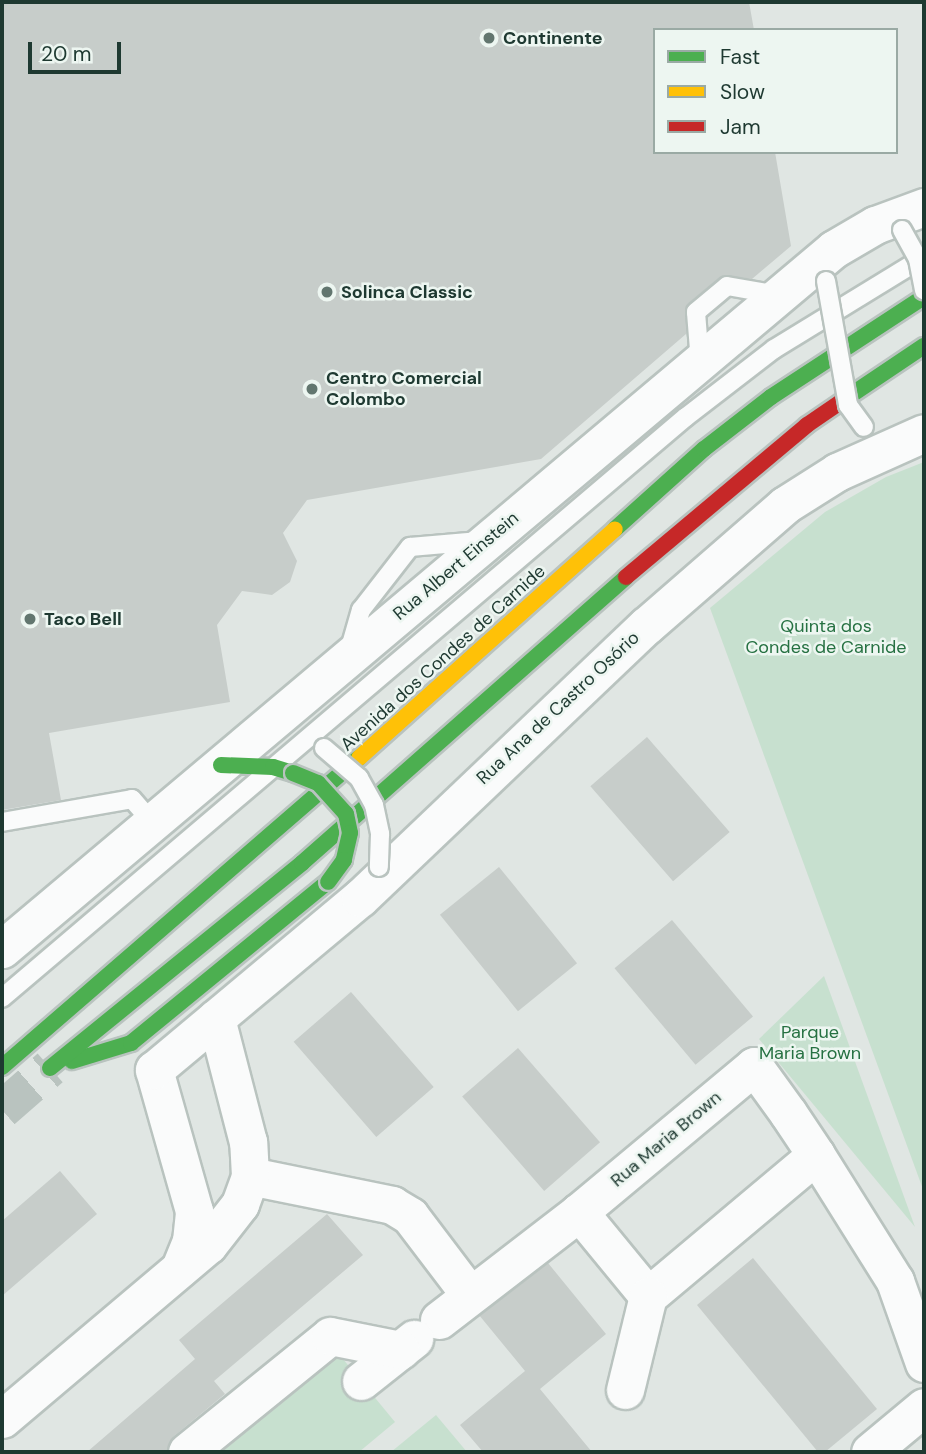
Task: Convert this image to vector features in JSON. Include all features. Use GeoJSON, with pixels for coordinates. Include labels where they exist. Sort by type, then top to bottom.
{"type":"FeatureCollection","features":[{"type":"Feature","properties":{"kind":"main road","name":"Avenida dos Condes de Carnide"},"geometry":{"type":"LineString","coordinates":[[2,1067],[279,830],[704,449],[771,397],[924,297]]}},
{"type":"Feature","properties":{"kind":"main road"},"geometry":{"type":"LineString","coordinates":[[221,765],[273,767],[318,783],[346,814],[350,833],[344,860],[344,890],[131,1042],[50,1069],[302,863],[651,555],[786,442],[924,346]]}},
{"type":"Feature","properties":{"kind":"street","name":"Rua Albert Einstein"},"geometry":{"type":"LineString","coordinates":[[2,949],[779,295],[907,218]]}},
{"type":"Feature","properties":{"kind":"street","name":"Rua Ana de Castro Osório"},"geometry":{"type":"LineString","coordinates":[[180,1268],[191,1241],[194,1211],[153,1070],[216,1018],[344,890],[462,797],[733,548],[785,505],[837,472],[916,435]]}},
{"type":"Feature","properties":{"kind":"street"},"geometry":{"type":"LineString","coordinates":[[2,1419],[180,1268],[227,1224],[250,1176],[248,1142],[216,1018]]}},
{"type":"Feature","properties":{"kind":"street","name":"Rua Maria Brown"},"geometry":{"type":"LineString","coordinates":[[579,1212],[754,1066],[816,1155],[895,1281],[924,1363]]}},
{"type":"Feature","properties":{"kind":"street"},"geometry":{"type":"LineString","coordinates":[[625,1390],[648,1296],[816,1155]]}},
{"type":"Feature","properties":{"kind":"street"},"geometry":{"type":"LineString","coordinates":[[250,1176],[392,1205],[410,1216],[470,1295]]}},
{"type":"Feature","properties":{"kind":"street"},"geometry":{"type":"LineString","coordinates":[[361,1381],[579,1212],[648,1296]]}},
{"type":"Feature","properties":{"kind":"street"},"geometry":{"type":"LineString","coordinates":[[187,1452],[330,1336],[419,1335]]}},
{"type":"Feature","properties":{"kind":"street"},"geometry":{"type":"LineString","coordinates":[[870,1452],[924,1407]]}},
{"type":"Feature","properties":{"kind":"lane"},"geometry":{"type":"LineString","coordinates":[[907,218],[924,290]]}},
{"type":"Feature","properties":{"kind":"lane"},"geometry":{"type":"LineString","coordinates":[[2,998],[686,417],[774,349],[924,257]]}},
{"type":"Feature","properties":{"kind":"lane"},"geometry":{"type":"LineString","coordinates":[[830,265],[848,405],[864,427],[916,435]]}},
{"type":"Feature","properties":{"kind":"lane"},"geometry":{"type":"LineString","coordinates":[[265,728],[307,738],[324,748],[359,778],[374,805],[380,834],[379,867],[344,890]]}},
{"type":"Feature","properties":{"kind":"lane"},"geometry":{"type":"LineString","coordinates":[[2,822],[132,799],[153,823]]}},
{"type":"Feature","properties":{"kind":"green space","name":"Quinta dos Condes de Carnide"},"geometry":{"type":"Polygon","coordinates":[[[924,462],[924,1192],[710,608],[825,512],[886,477],[924,462]]]}},
{"type":"Feature","properties":{"kind":"green space","name":"Parque Maria Brown"},"geometry":{"type":"Polygon","coordinates":[[[824,976],[915,1227],[759,1039],[824,976]]]}},
{"type":"Feature","properties":{"kind":"green space"},"geometry":{"type":"Polygon","coordinates":[[[338,1353],[395,1422],[359,1452],[219,1452],[338,1353]]]}},
{"type":"Feature","properties":{"kind":"green space"},"geometry":{"type":"Polygon","coordinates":[[[436,1415],[467,1452],[391,1452],[436,1415]]]}},
{"type":"Feature","properties":{"kind":"building","name":"Centro Comercial Colombo"},"geometry":{"type":"Polygon","coordinates":[[[2,2],[749,2],[754,28],[653,28],[653,154],[775,154],[791,246],[752,279],[724,275],[689,303],[686,334],[541,459],[307,500],[283,533],[297,561],[290,582],[272,595],[242,591],[217,625],[230,702],[49,733],[61,800],[2,810],[2,2]]]}},
{"type":"Feature","properties":{"kind":"building"},"geometry":{"type":"Polygon","coordinates":[[[647,737],[730,832],[673,881],[590,786],[647,737]]]}},
{"type":"Feature","properties":{"kind":"building"},"geometry":{"type":"Polygon","coordinates":[[[499,867],[577,963],[518,1011],[440,915],[499,867]]]}},
{"type":"Feature","properties":{"kind":"building"},"geometry":{"type":"Polygon","coordinates":[[[672,920],[753,1017],[696,1065],[615,968],[672,920]]]}},
{"type":"Feature","properties":{"kind":"building"},"geometry":{"type":"Polygon","coordinates":[[[351,992],[434,1087],[376,1137],[294,1042],[351,992]]]}},
{"type":"Feature","properties":{"kind":"building"},"geometry":{"type":"Polygon","coordinates":[[[518,1048],[600,1142],[544,1191],[462,1097],[518,1048]]]}},
{"type":"Feature","properties":{"kind":"building"},"geometry":{"type":"Polygon","coordinates":[[[60,1171],[97,1214],[2,1296],[2,1221],[60,1171]]]}},
{"type":"Feature","properties":{"kind":"building"},"geometry":{"type":"Polygon","coordinates":[[[327,1214],[363,1255],[214,1381],[225,1394],[174,1436],[166,1452],[87,1452],[195,1359],[179,1340],[327,1214]]]}},
{"type":"Feature","properties":{"kind":"building"},"geometry":{"type":"Polygon","coordinates":[[[753,1258],[877,1409],[825,1452],[818,1452],[697,1305],[753,1258]]]}},
{"type":"Feature","properties":{"kind":"building"},"geometry":{"type":"Polygon","coordinates":[[[548,1263],[606,1334],[540,1389],[592,1452],[483,1452],[460,1425],[525,1371],[479,1315],[548,1263]]]}},
{"type":"Feature","properties":{"kind":"tunnel"},"geometry":{"type":"LineString","coordinates":[[2,1110],[50,1068]]}},
{"type":"Feature","properties":{"kind":"traffic: fast"},"geometry":{"type":"LineString","coordinates":[[615,529],[704,449],[771,397],[924,297]]}},
{"type":"Feature","properties":{"kind":"traffic: fast"},"geometry":{"type":"LineString","coordinates":[[845,399],[924,346]]}},
{"type":"Feature","properties":{"kind":"traffic: fast"},"geometry":{"type":"LineString","coordinates":[[50,1068],[302,863],[626,577]]}},
{"type":"Feature","properties":{"kind":"traffic: fast"},"geometry":{"type":"LineString","coordinates":[[2,1067],[359,758]]}},
{"type":"Feature","properties":{"kind":"traffic: fast"},"geometry":{"type":"LineString","coordinates":[[221,765],[273,767],[293,773]]}},
{"type":"Feature","properties":{"kind":"traffic: fast"},"geometry":{"type":"LineString","coordinates":[[293,773],[318,783],[346,814],[350,833],[344,860],[328,882]]}},
{"type":"Feature","properties":{"kind":"traffic: fast"},"geometry":{"type":"LineString","coordinates":[[72,1061],[131,1043],[328,882]]}},
{"type":"Feature","properties":{"kind":"traffic: slow"},"geometry":{"type":"LineString","coordinates":[[359,758],[615,529]]}},
{"type":"Feature","properties":{"kind":"traffic: jam"},"geometry":{"type":"LineString","coordinates":[[626,577],[807,425],[845,399]]}},
{"type":"Feature","properties":{"kind":"place","name":"Continente"},"geometry":{"type":"Point","coordinates":[489,38]}},
{"type":"Feature","properties":{"kind":"place","name":"Solinca Classic"},"geometry":{"type":"Point","coordinates":[327,292]}},
{"type":"Feature","properties":{"kind":"place","name":"Centro Comercial Colombo"},"geometry":{"type":"Point","coordinates":[312,389]}},
{"type":"Feature","properties":{"kind":"place","name":"Taco Bell"},"geometry":{"type":"Point","coordinates":[30,619]}}]}
